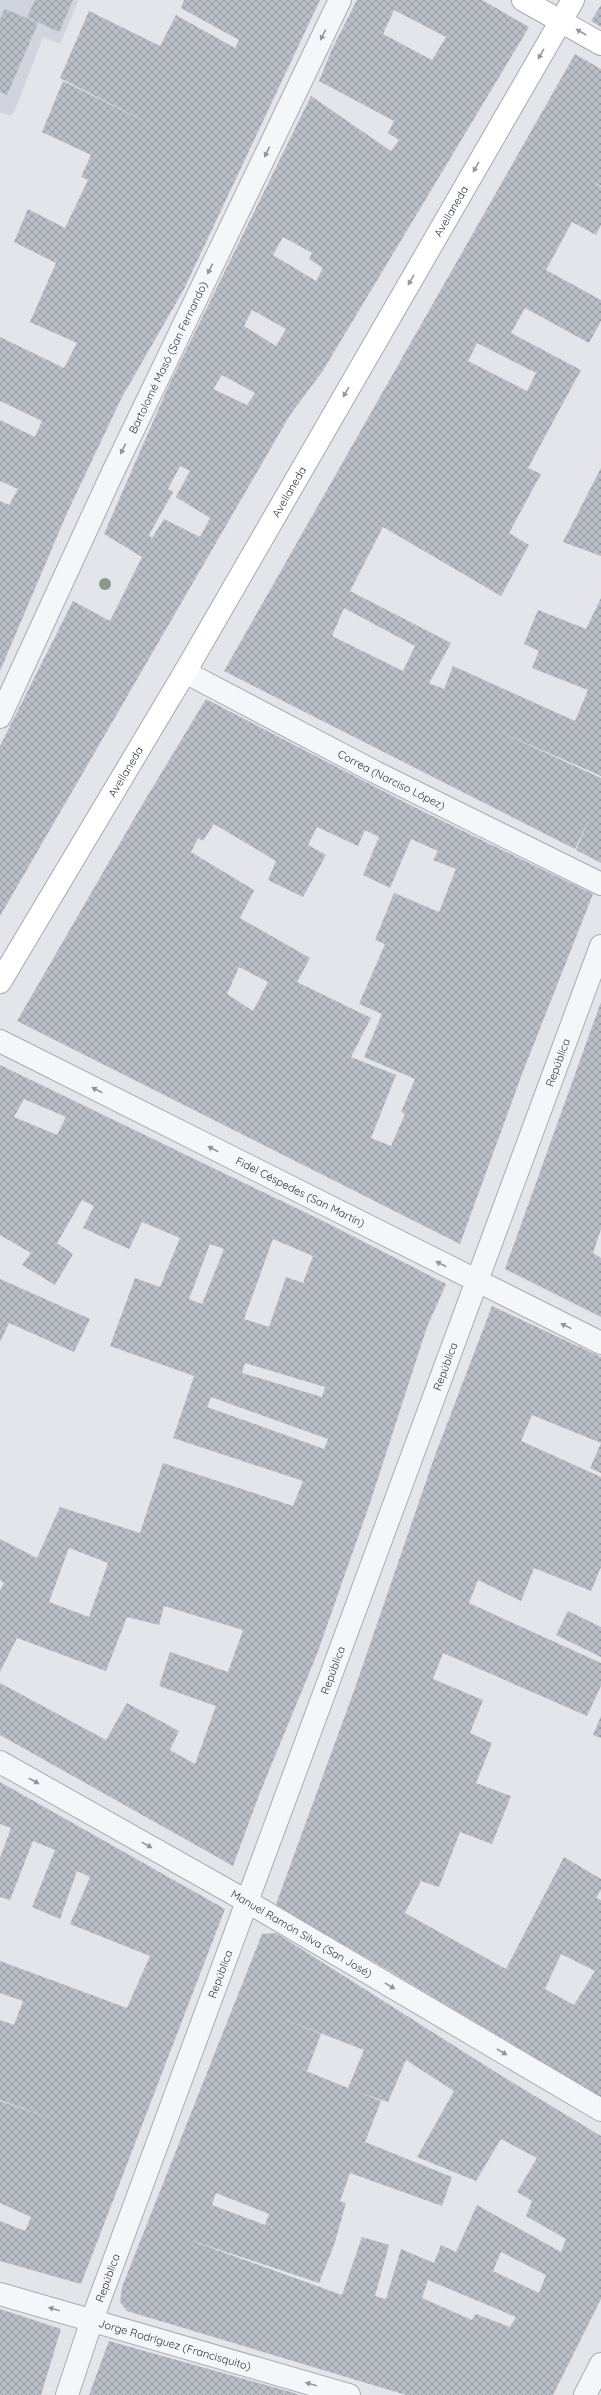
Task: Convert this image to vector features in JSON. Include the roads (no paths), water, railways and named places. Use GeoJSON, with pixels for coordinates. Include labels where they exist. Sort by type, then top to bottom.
{"type":"FeatureCollection","features":[{"type":"Feature","properties":{"kind":"main road"},"geometry":{"type":"LineString","coordinates":[[523,0],[601,44]]}},
{"type":"Feature","properties":{"kind":"main road","name":"Avellaneda"},"geometry":{"type":"LineString","coordinates":[[0,982],[185,672],[560,20],[573,0]]}},
{"type":"Feature","properties":{"kind":"street","name":"Bartolomé Masó (San Fernando)"},"geometry":{"type":"LineString","coordinates":[[0,717],[111,476],[340,0]]}},
{"type":"Feature","properties":{"kind":"street","name":"Correa (Narciso López)"},"geometry":{"type":"LineString","coordinates":[[185,672],[375,772],[601,884]]}},
{"type":"Feature","properties":{"kind":"street","name":"República"},"geometry":{"type":"LineString","coordinates":[[67,2395],[92,2320],[601,946]]}},
{"type":"Feature","properties":{"kind":"street","name":"Fidel Céspedes (San Martín)"},"geometry":{"type":"LineString","coordinates":[[0,1041],[476,1282],[601,1343]]}},
{"type":"Feature","properties":{"kind":"street","name":"Manuel Ramón Silva (San José)"},"geometry":{"type":"LineString","coordinates":[[0,1762],[248,1902],[601,2110]]}},
{"type":"Feature","properties":{"kind":"street","name":"Jorge Rodríguez (Francisquito)"},"geometry":{"type":"LineString","coordinates":[[0,2294],[349,2395]]}},
{"type":"Feature","properties":{"kind":"street"},"geometry":{"type":"LineString","coordinates":[[585,2395],[601,2364]]}}]}
